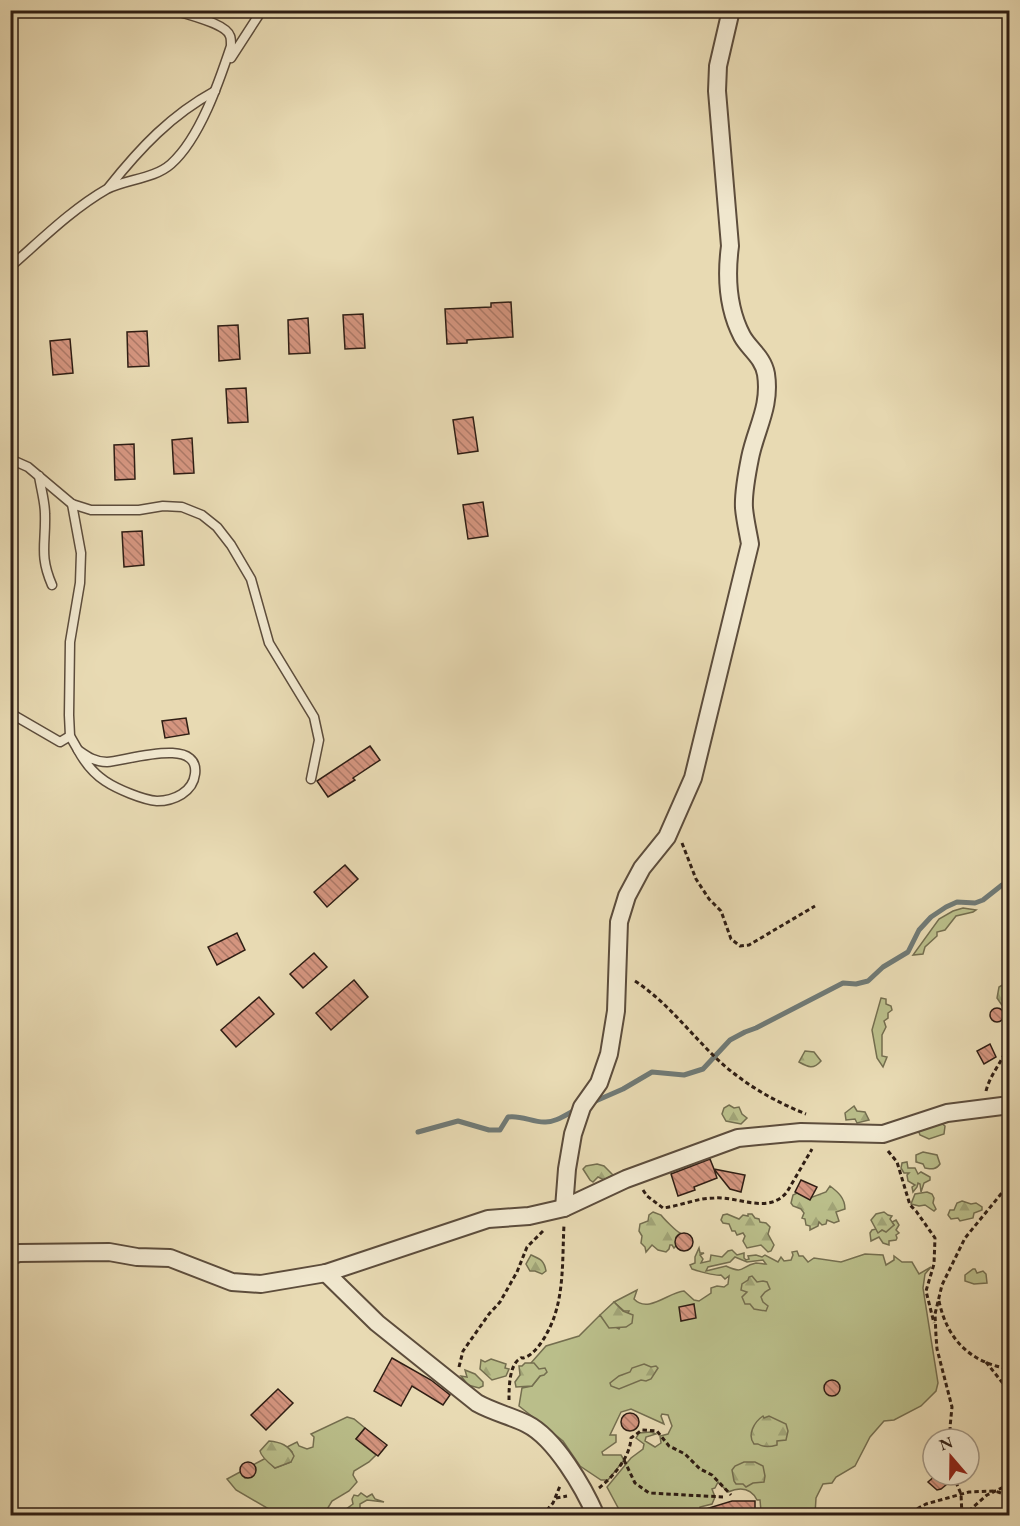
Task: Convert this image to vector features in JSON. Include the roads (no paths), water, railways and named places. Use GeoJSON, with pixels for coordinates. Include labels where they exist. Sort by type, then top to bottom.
{"type":"FeatureCollection","features":[{"type":"Feature","properties":{"kind":"street"},"geometry":{"type":"LineString","coordinates":[[564,1208],[573,1134],[582,1107],[599,1083],[609,1054],[616,1011],[619,922],[627,896],[642,868],[667,837],[693,777],[750,544],[744,506],[751,456],[764,418],[768,389],[766,371],[757,353],[743,338],[735,319],[727,270],[730,246],[717,91],[718,66],[731,10]]}},
{"type":"Feature","properties":{"kind":"street"},"geometry":{"type":"LineString","coordinates":[[10,1256],[19,1253],[109,1252],[137,1257],[170,1258],[232,1282],[261,1284],[326,1273],[488,1219],[529,1216],[564,1208],[626,1179],[738,1138],[825,1131],[883,1134],[947,1113],[1010,1105]]}},
{"type":"Feature","properties":{"kind":"street"},"geometry":{"type":"LineString","coordinates":[[326,1273],[377,1323],[487,1410],[529,1425],[552,1445],[587,1494],[596,1515]]}},
{"type":"Feature","properties":{"kind":"lane"},"geometry":{"type":"LineString","coordinates":[[10,267],[76,210],[108,189],[157,172],[171,164],[189,142],[210,105],[231,46],[231,37],[226,30],[210,22],[174,10]]}},
{"type":"Feature","properties":{"kind":"lane"},"geometry":{"type":"LineString","coordinates":[[223,69],[262,10]]}},
{"type":"Feature","properties":{"kind":"lane"},"geometry":{"type":"LineString","coordinates":[[108,189],[157,131],[178,114],[215,91]]}},
{"type":"Feature","properties":{"kind":"lane"},"geometry":{"type":"LineString","coordinates":[[10,459],[27,467],[72,504],[91,510],[182,507],[202,515],[217,527],[251,579],[269,643],[314,717],[320,740],[311,779]]}},
{"type":"Feature","properties":{"kind":"lane"},"geometry":{"type":"LineString","coordinates":[[39,476],[45,513],[43,552],[45,568],[52,585]]}},
{"type":"Feature","properties":{"kind":"lane"},"geometry":{"type":"LineString","coordinates":[[72,504],[81,553],[80,583],[69,663],[70,736],[86,765],[105,781],[130,793],[156,801],[183,794],[189,789],[195,775],[195,765],[191,758],[184,754],[168,753],[108,762],[90,758],[78,750]]}},
{"type":"Feature","properties":{"kind":"lane"},"geometry":{"type":"LineString","coordinates":[[10,713],[52,740],[60,742],[70,736]]}},
{"type":"Feature","properties":{"kind":"waterway"},"geometry":{"type":"LineString","coordinates":[[591,1103],[623,1089],[652,1072],[684,1075],[703,1069],[730,1040],[843,983],[856,984],[868,981],[883,967],[908,952],[919,930],[931,917],[946,907],[957,902],[975,903],[983,900],[1002,885],[1010,883]]}},
{"type":"Feature","properties":{"kind":"waterway"},"geometry":{"type":"LineString","coordinates":[[418,1132],[458,1121],[489,1130],[500,1130],[508,1117],[548,1122],[577,1109]]}}]}
